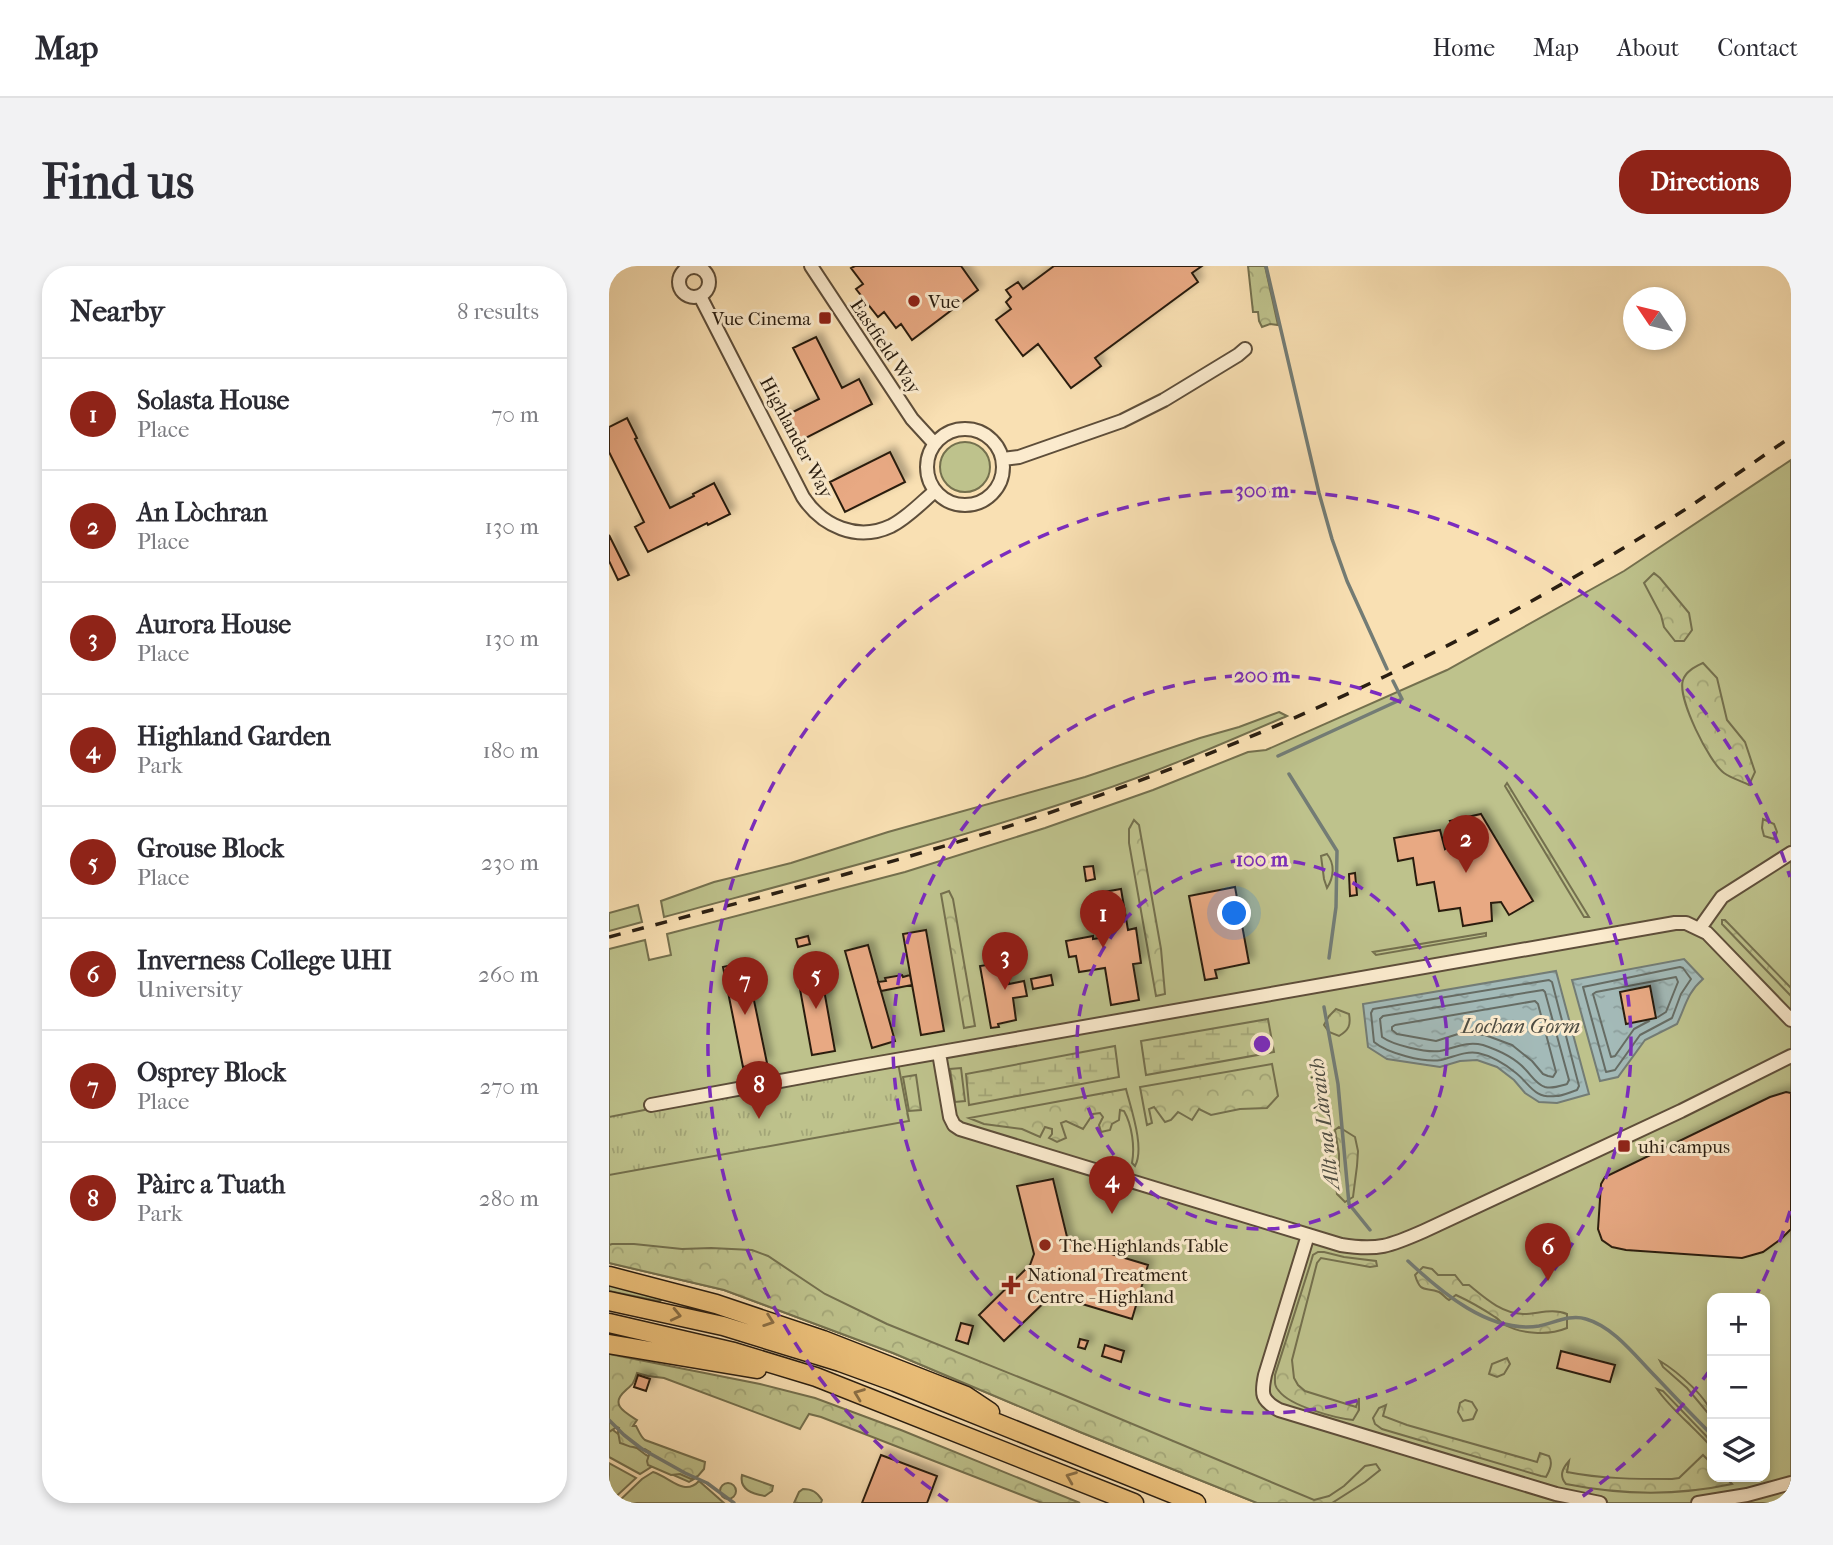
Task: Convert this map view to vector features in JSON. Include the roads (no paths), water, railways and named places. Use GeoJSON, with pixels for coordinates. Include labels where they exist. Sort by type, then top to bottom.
{"type":"FeatureCollection","features":[{"type":"Feature","properties":{"kind":"highway"},"geometry":{"type":"LineString","coordinates":[[609,1276],[716,1304],[882,1362],[966,1396],[1021,1433]]}},
{"type":"Feature","properties":{"kind":"highway"},"geometry":{"type":"LineString","coordinates":[[609,1301],[723,1326],[801,1349],[895,1382],[1196,1503]]}},
{"type":"Feature","properties":{"kind":"highway"},"geometry":{"type":"LineString","coordinates":[[609,1324],[734,1352],[816,1377],[1134,1503]]}},
{"type":"Feature","properties":{"kind":"highway"},"geometry":{"type":"LineString","coordinates":[[609,1344],[816,1377]]}},
{"type":"Feature","properties":{"kind":"street","name":"Eastfield Way"},"geometry":{"type":"LineString","coordinates":[[811,266],[912,419],[934,443]]}},
{"type":"Feature","properties":{"kind":"street","name":"Highlander Way"},"geometry":{"type":"LineString","coordinates":[[700,296],[803,497],[821,518],[846,530],[878,530],[900,520],[935,491]]}},
{"type":"Feature","properties":{"kind":"street"},"geometry":{"type":"LineString","coordinates":[[1003,459],[1019,457],[1122,421],[1164,400],[1245,349]]}},
{"type":"Feature","properties":{"kind":"street"},"geometry":{"type":"LineString","coordinates":[[957,429],[976,430],[988,436],[1003,459],[1000,484],[992,494],[973,505],[962,506],[942,499],[929,482],[926,472],[929,452],[934,443],[957,429]]}},
{"type":"Feature","properties":{"kind":"street"},"geometry":{"type":"LineString","coordinates":[[1700,928],[1722,897],[1791,853]]}},
{"type":"Feature","properties":{"kind":"street"},"geometry":{"type":"LineString","coordinates":[[651,1105],[1675,923],[1686,923],[1700,928],[1791,1020]]}},
{"type":"Feature","properties":{"kind":"street"},"geometry":{"type":"LineString","coordinates":[[939,1052],[950,1116],[954,1125],[960,1129],[1341,1245],[1362,1249],[1399,1242],[1645,1128],[1791,1056]]}},
{"type":"Feature","properties":{"kind":"street"},"geometry":{"type":"LineString","coordinates":[[1308,1235],[1265,1375],[1262,1388],[1263,1397],[1268,1404],[1279,1410],[1397,1447],[1556,1494],[1600,1503]]}},
{"type":"Feature","properties":{"kind":"street"},"geometry":{"type":"LineString","coordinates":[[1698,1503],[1791,1483]]}},
{"type":"Feature","properties":{"kind":"water"},"geometry":{"type":"Polygon","coordinates":[[[1684,959],[1703,979],[1690,994],[1677,1024],[1645,1040],[1618,1077],[1600,1081],[1572,980],[1684,959]]]}},
{"type":"Feature","properties":{"kind":"water","name":"Lochan Gorm"},"geometry":{"type":"Polygon","coordinates":[[[1556,971],[1589,1094],[1557,1103],[1539,1102],[1497,1067],[1477,1060],[1460,1061],[1440,1067],[1387,1059],[1368,1047],[1363,1004],[1556,971]]]}},
{"type":"Feature","properties":{"kind":"waterway"},"geometry":{"type":"LineString","coordinates":[[1266,266],[1332,539],[1347,581],[1387,669]]}},
{"type":"Feature","properties":{"kind":"waterway","name":"Allt na Làraich"},"geometry":{"type":"LineString","coordinates":[[1278,756],[1402,699],[1393,681]]}},
{"type":"Feature","properties":{"kind":"waterway","name":"Allt na Làraich"},"geometry":{"type":"LineString","coordinates":[[1289,774],[1337,851],[1336,907],[1329,958]]}},
{"type":"Feature","properties":{"kind":"waterway","name":"Allt na Làraich"},"geometry":{"type":"LineString","coordinates":[[1324,1007],[1338,1084],[1349,1204],[1370,1230]]}},
{"type":"Feature","properties":{"kind":"waterway","name":"Allt na Làraich"},"geometry":{"type":"LineString","coordinates":[[1408,1261],[1467,1308],[1503,1324],[1539,1326],[1574,1318],[1596,1323],[1624,1344],[1707,1430]]}},
{"type":"Feature","properties":{"kind":"waterway"},"geometry":{"type":"LineString","coordinates":[[609,1420],[642,1449],[707,1483],[734,1503]]}},
{"type":"Feature","properties":{"kind":"railway"},"geometry":{"type":"LineString","coordinates":[[609,937],[851,873],[970,838],[1089,799],[1244,739],[1398,670],[1547,593],[1689,507],[1791,437]]}},
{"type":"Feature","properties":{"kind":"place","name":"Vue"},"geometry":{"type":"Point","coordinates":[914,301]}},
{"type":"Feature","properties":{"kind":"place","name":"Vue Cinema"},"geometry":{"type":"Point","coordinates":[825,318]}},
{"type":"Feature","properties":{"kind":"place","name":"An Lòchran"},"geometry":{"type":"Point","coordinates":[1466,873]}},
{"type":"Feature","properties":{"kind":"place","name":"Solasta House"},"geometry":{"type":"Point","coordinates":[1103,948]}},
{"type":"Feature","properties":{"kind":"place","name":"Aurora House"},"geometry":{"type":"Point","coordinates":[1005,990]}},
{"type":"Feature","properties":{"kind":"place","name":"Grouse Block"},"geometry":{"type":"Point","coordinates":[816,1009]}},
{"type":"Feature","properties":{"kind":"place","name":"Osprey Block"},"geometry":{"type":"Point","coordinates":[745,1015]}},
{"type":"Feature","properties":{"kind":"place","name":"Pàirc a Tuath"},"geometry":{"type":"Point","coordinates":[759,1119]}},
{"type":"Feature","properties":{"kind":"place","name":"uhi campus"},"geometry":{"type":"Point","coordinates":[1624,1146]}},
{"type":"Feature","properties":{"kind":"place","name":"Highland Garden"},"geometry":{"type":"Point","coordinates":[1112,1214]}},
{"type":"Feature","properties":{"kind":"place","name":"The Highlands Table"},"geometry":{"type":"Point","coordinates":[1045,1245]}},
{"type":"Feature","properties":{"kind":"place","name":"Inverness College UHI"},"geometry":{"type":"Point","coordinates":[1548,1281]}},
{"type":"Feature","properties":{"kind":"place","name":"National Treatment Centre - Highland"},"geometry":{"type":"Point","coordinates":[1011,1285]}}]}
